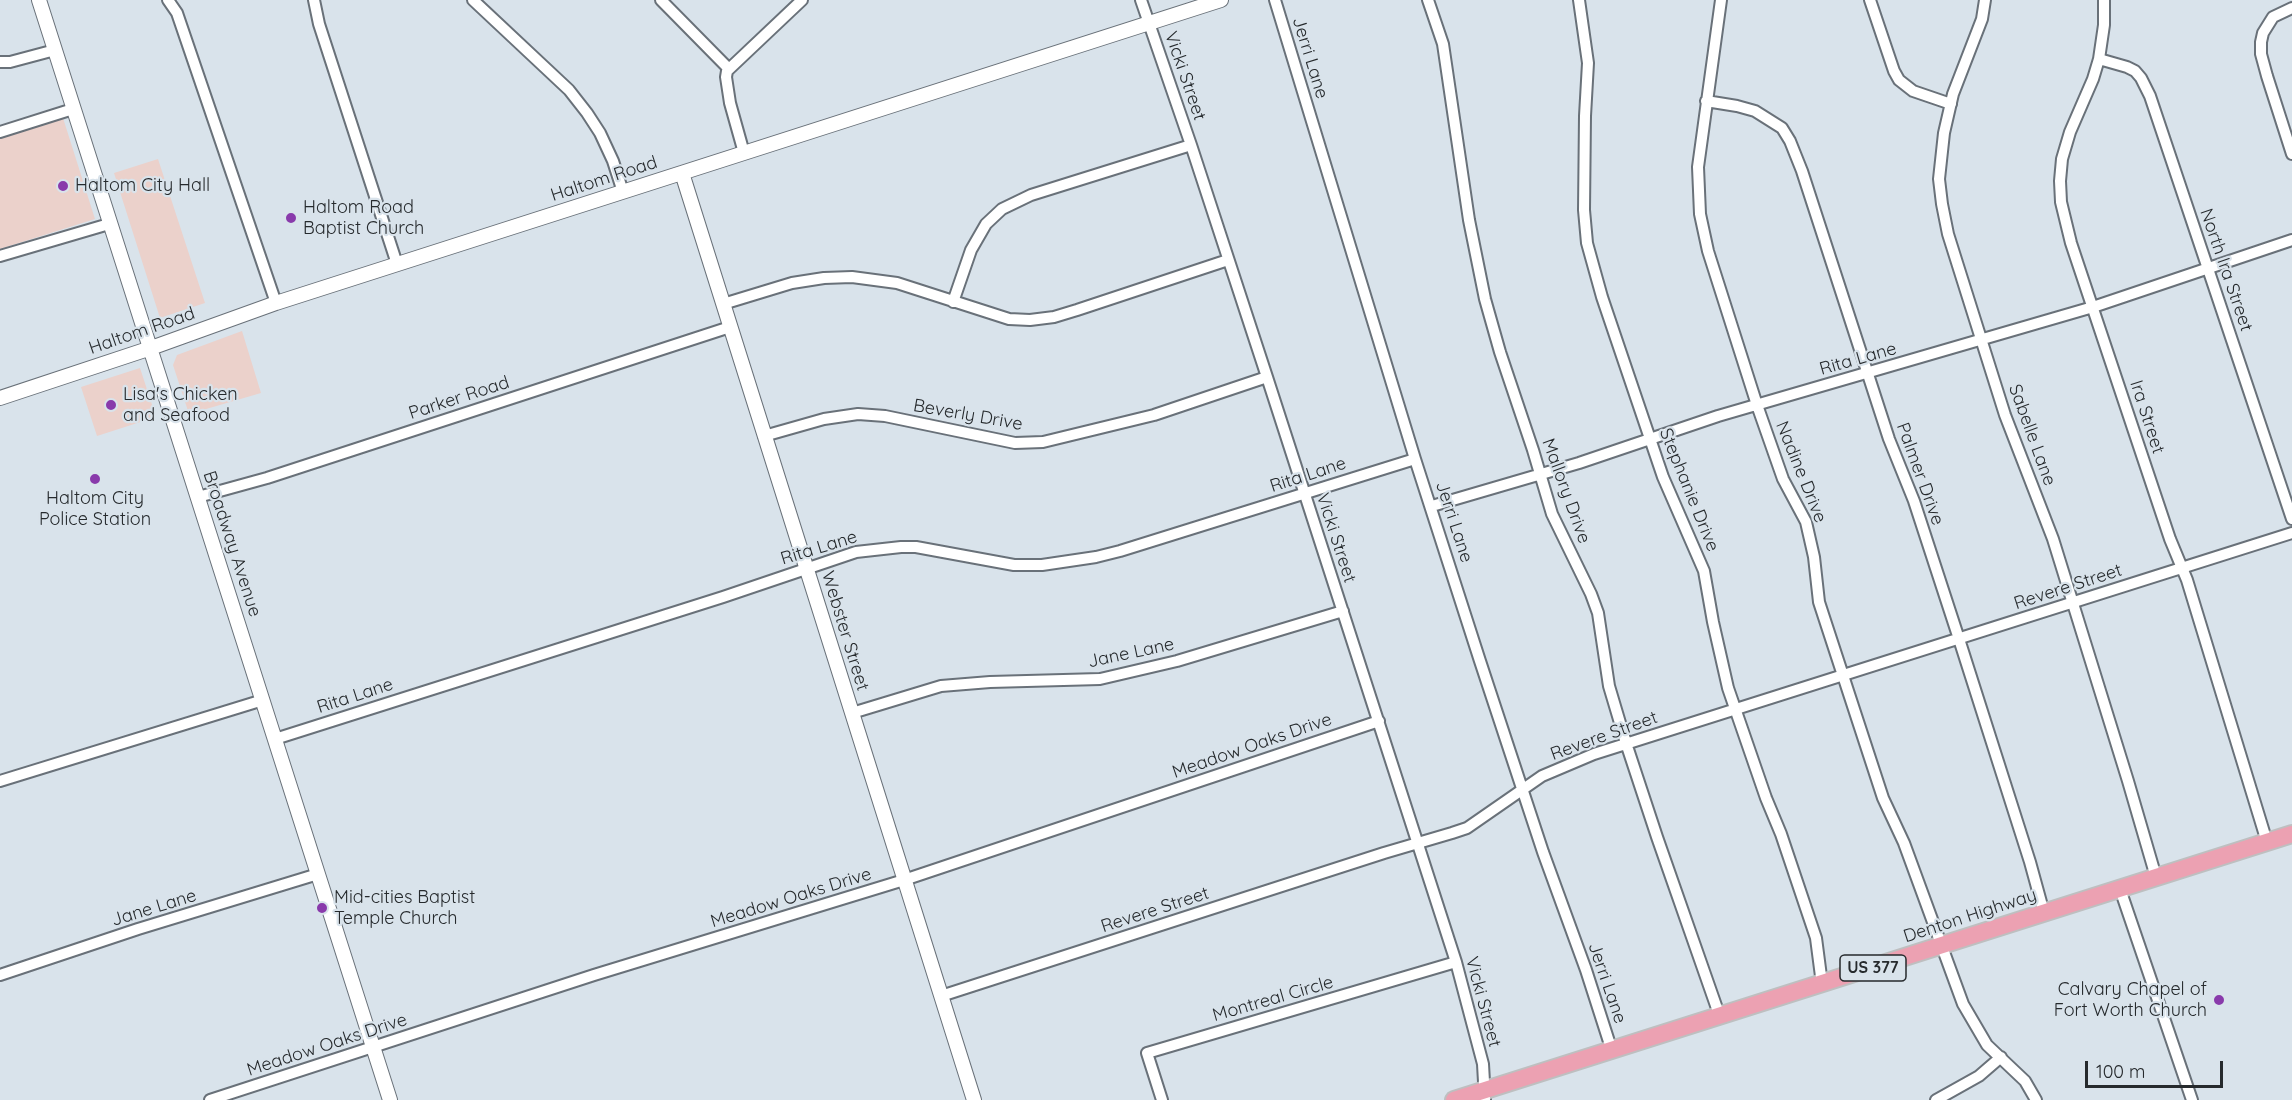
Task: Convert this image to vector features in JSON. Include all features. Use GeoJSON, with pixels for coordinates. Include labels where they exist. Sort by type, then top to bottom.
{"type":"FeatureCollection","features":[{"type":"Feature","properties":{"kind":"main road","name":"Broadway Avenue"},"geometry":{"type":"LineString","coordinates":[[39,0],[390,1100]]}},
{"type":"Feature","properties":{"kind":"main road","name":"Haltom Road"},"geometry":{"type":"LineString","coordinates":[[0,398],[151,348],[276,303],[1221,0]]}},
{"type":"Feature","properties":{"kind":"main road","name":"Webster Street"},"geometry":{"type":"LineString","coordinates":[[682,173],[974,1100]]}},
{"type":"Feature","properties":{"kind":"main road","name":"Denton Highway"},"geometry":{"type":"LineString","coordinates":[[1454,1100],[1485,1095],[1612,1050],[2292,834]]}},
{"type":"Feature","properties":{"kind":"street"},"geometry":{"type":"LineString","coordinates":[[168,0],[177,13],[276,303]]}},
{"type":"Feature","properties":{"kind":"street"},"geometry":{"type":"LineString","coordinates":[[314,0],[397,264]]}},
{"type":"Feature","properties":{"kind":"street"},"geometry":{"type":"LineString","coordinates":[[473,0],[569,90],[587,113],[600,133],[613,161],[623,192]]}},
{"type":"Feature","properties":{"kind":"street"},"geometry":{"type":"LineString","coordinates":[[661,0],[729,69]]}},
{"type":"Feature","properties":{"kind":"street"},"geometry":{"type":"LineString","coordinates":[[744,153],[730,103],[726,77],[729,69],[802,0]]}},
{"type":"Feature","properties":{"kind":"street","name":"Vicki Street"},"geometry":{"type":"LineString","coordinates":[[1141,0],[1267,376],[1456,962],[1483,1064],[1485,1095]]}},
{"type":"Feature","properties":{"kind":"street","name":"Jerri Lane"},"geometry":{"type":"LineString","coordinates":[[1275,0],[1415,459],[1523,790],[1612,1050]]}},
{"type":"Feature","properties":{"kind":"street","name":"Mallory Drive"},"geometry":{"type":"LineString","coordinates":[[1428,0],[1443,44],[1469,220],[1485,299],[1500,352],[1552,514],[1598,613],[1609,686],[1626,743],[1720,1017]]}},
{"type":"Feature","properties":{"kind":"street","name":"Stephanie Drive"},"geometry":{"type":"LineString","coordinates":[[1580,0],[1588,63],[1584,210],[1587,243],[1602,297],[1650,439],[1675,508],[1704,571],[1720,656],[1735,708],[1816,938],[1822,984]]}},
{"type":"Feature","properties":{"kind":"street","name":"Nadine Drive"},"geometry":{"type":"LineString","coordinates":[[1721,0],[1717,44],[1706,101],[1698,167],[1700,214],[1708,251],[1757,405],[1784,479],[1806,522],[1814,557],[1819,602],[1883,798],[1904,843],[1963,1004],[1987,1046],[2025,1081],[2036,1100]]}},
{"type":"Feature","properties":{"kind":"street"},"geometry":{"type":"LineString","coordinates":[[1870,0],[1899,80],[1913,91],[1951,104]]}},
{"type":"Feature","properties":{"kind":"street","name":"Sabelle Lane"},"geometry":{"type":"LineString","coordinates":[[1985,0],[1982,19],[1953,94],[1944,134],[1940,179],[1942,204],[1948,234],[1982,341],[2025,470],[2053,539],[2156,877]]}},
{"type":"Feature","properties":{"kind":"street","name":"Ira Street"},"geometry":{"type":"LineString","coordinates":[[2104,0],[2104,25],[2099,59],[2093,80],[2070,132],[2062,159],[2061,202],[2071,243],[2170,539],[2183,568],[2267,842]]}},
{"type":"Feature","properties":{"kind":"street"},"geometry":{"type":"LineString","coordinates":[[2292,8],[2273,17],[2263,33],[2261,42],[2261,54],[2267,76],[2292,154]]}},
{"type":"Feature","properties":{"kind":"street"},"geometry":{"type":"LineString","coordinates":[[0,62],[10,62],[55,50]]}},
{"type":"Feature","properties":{"kind":"street","name":"North Ira Street"},"geometry":{"type":"LineString","coordinates":[[2099,59],[2127,67],[2141,78],[2150,96],[2292,519]]}},
{"type":"Feature","properties":{"kind":"street","name":"Palmer Drive"},"geometry":{"type":"LineString","coordinates":[[1706,101],[1755,111],[1782,128],[1790,141],[1802,171],[1889,439],[1914,501],[2030,861],[2044,913]]}},
{"type":"Feature","properties":{"kind":"street"},"geometry":{"type":"LineString","coordinates":[[0,132],[73,109]]}},
{"type":"Feature","properties":{"kind":"street"},"geometry":{"type":"LineString","coordinates":[[953,302],[971,250],[986,224],[1002,209],[1031,195],[1191,145]]}},
{"type":"Feature","properties":{"kind":"street"},"geometry":{"type":"LineString","coordinates":[[0,256],[110,224]]}},
{"type":"Feature","properties":{"kind":"street","name":"Rita Lane"},"geometry":{"type":"LineString","coordinates":[[1432,506],[1757,405],[2093,307],[2292,240]]}},
{"type":"Feature","properties":{"kind":"street"},"geometry":{"type":"LineString","coordinates":[[723,304],[792,283],[852,277],[897,283],[1009,320],[1030,320],[1054,317],[1228,260]]}},
{"type":"Feature","properties":{"kind":"street","name":"Parker Road"},"geometry":{"type":"LineString","coordinates":[[198,497],[267,478],[730,327]]}},
{"type":"Feature","properties":{"kind":"street","name":"Beverly Drive"},"geometry":{"type":"LineString","coordinates":[[764,436],[824,419],[858,414],[885,416],[1005,442],[1043,442],[1154,415],[1267,376]]}},
{"type":"Feature","properties":{"kind":"street","name":"Rita Lane"},"geometry":{"type":"LineString","coordinates":[[275,739],[723,597],[856,552],[902,547],[1014,565],[1042,565],[1120,551],[1415,459]]}},
{"type":"Feature","properties":{"kind":"street","name":"Revere Street"},"geometry":{"type":"LineString","coordinates":[[941,996],[1467,828],[1542,776],[1626,743],[2292,533]]}},
{"type":"Feature","properties":{"kind":"street","name":"Jane Lane"},"geometry":{"type":"LineString","coordinates":[[852,713],[941,686],[990,682],[1100,679],[1177,661],[1343,611]]}},
{"type":"Feature","properties":{"kind":"street"},"geometry":{"type":"LineString","coordinates":[[0,782],[263,700]]}},
{"type":"Feature","properties":{"kind":"street","name":"Meadow Oaks Drive"},"geometry":{"type":"LineString","coordinates":[[210,1100],[594,975],[904,880],[1379,721]]}},
{"type":"Feature","properties":{"kind":"street","name":"Jane Lane"},"geometry":{"type":"LineString","coordinates":[[0,975],[138,928],[318,874]]}},
{"type":"Feature","properties":{"kind":"street"},"geometry":{"type":"LineString","coordinates":[[2120,889],[2192,1100]]}},
{"type":"Feature","properties":{"kind":"street","name":"Montreal Circle"},"geometry":{"type":"LineString","coordinates":[[1162,1100],[1148,1053],[1456,962]]}},
{"type":"Feature","properties":{"kind":"street"},"geometry":{"type":"LineString","coordinates":[[1936,1100],[1979,1076],[2001,1057]]}},
{"type":"Feature","properties":{"kind":"shaded area"},"geometry":{"type":"Polygon","coordinates":[[[63,118],[95,219],[0,249],[0,138],[63,118]]]}},
{"type":"Feature","properties":{"kind":"shaded area"},"geometry":{"type":"Polygon","coordinates":[[[158,159],[205,303],[160,318],[114,173],[158,159]]]}},
{"type":"Feature","properties":{"kind":"shaded area"},"geometry":{"type":"Polygon","coordinates":[[[242,331],[261,393],[189,414],[173,365],[177,355],[242,331]]]}},
{"type":"Feature","properties":{"kind":"shaded area"},"geometry":{"type":"Polygon","coordinates":[[[140,368],[156,417],[97,436],[81,387],[140,368]]]}},
{"type":"Feature","properties":{"kind":"place","name":"Haltom City Hall"},"geometry":{"type":"Point","coordinates":[63,186]}},
{"type":"Feature","properties":{"kind":"place","name":"Haltom Road Baptist Church"},"geometry":{"type":"Point","coordinates":[291,218]}},
{"type":"Feature","properties":{"kind":"place","name":"Lisa's Chicken and Seafood"},"geometry":{"type":"Point","coordinates":[111,405]}},
{"type":"Feature","properties":{"kind":"place","name":"Haltom City Police Station"},"geometry":{"type":"Point","coordinates":[95,479]}},
{"type":"Feature","properties":{"kind":"place","name":"Mid-cities Baptist Temple Church"},"geometry":{"type":"Point","coordinates":[322,908]}},
{"type":"Feature","properties":{"kind":"place","name":"Calvary Chapel of Fort Worth Church"},"geometry":{"type":"Point","coordinates":[2219,1000]}}]}
